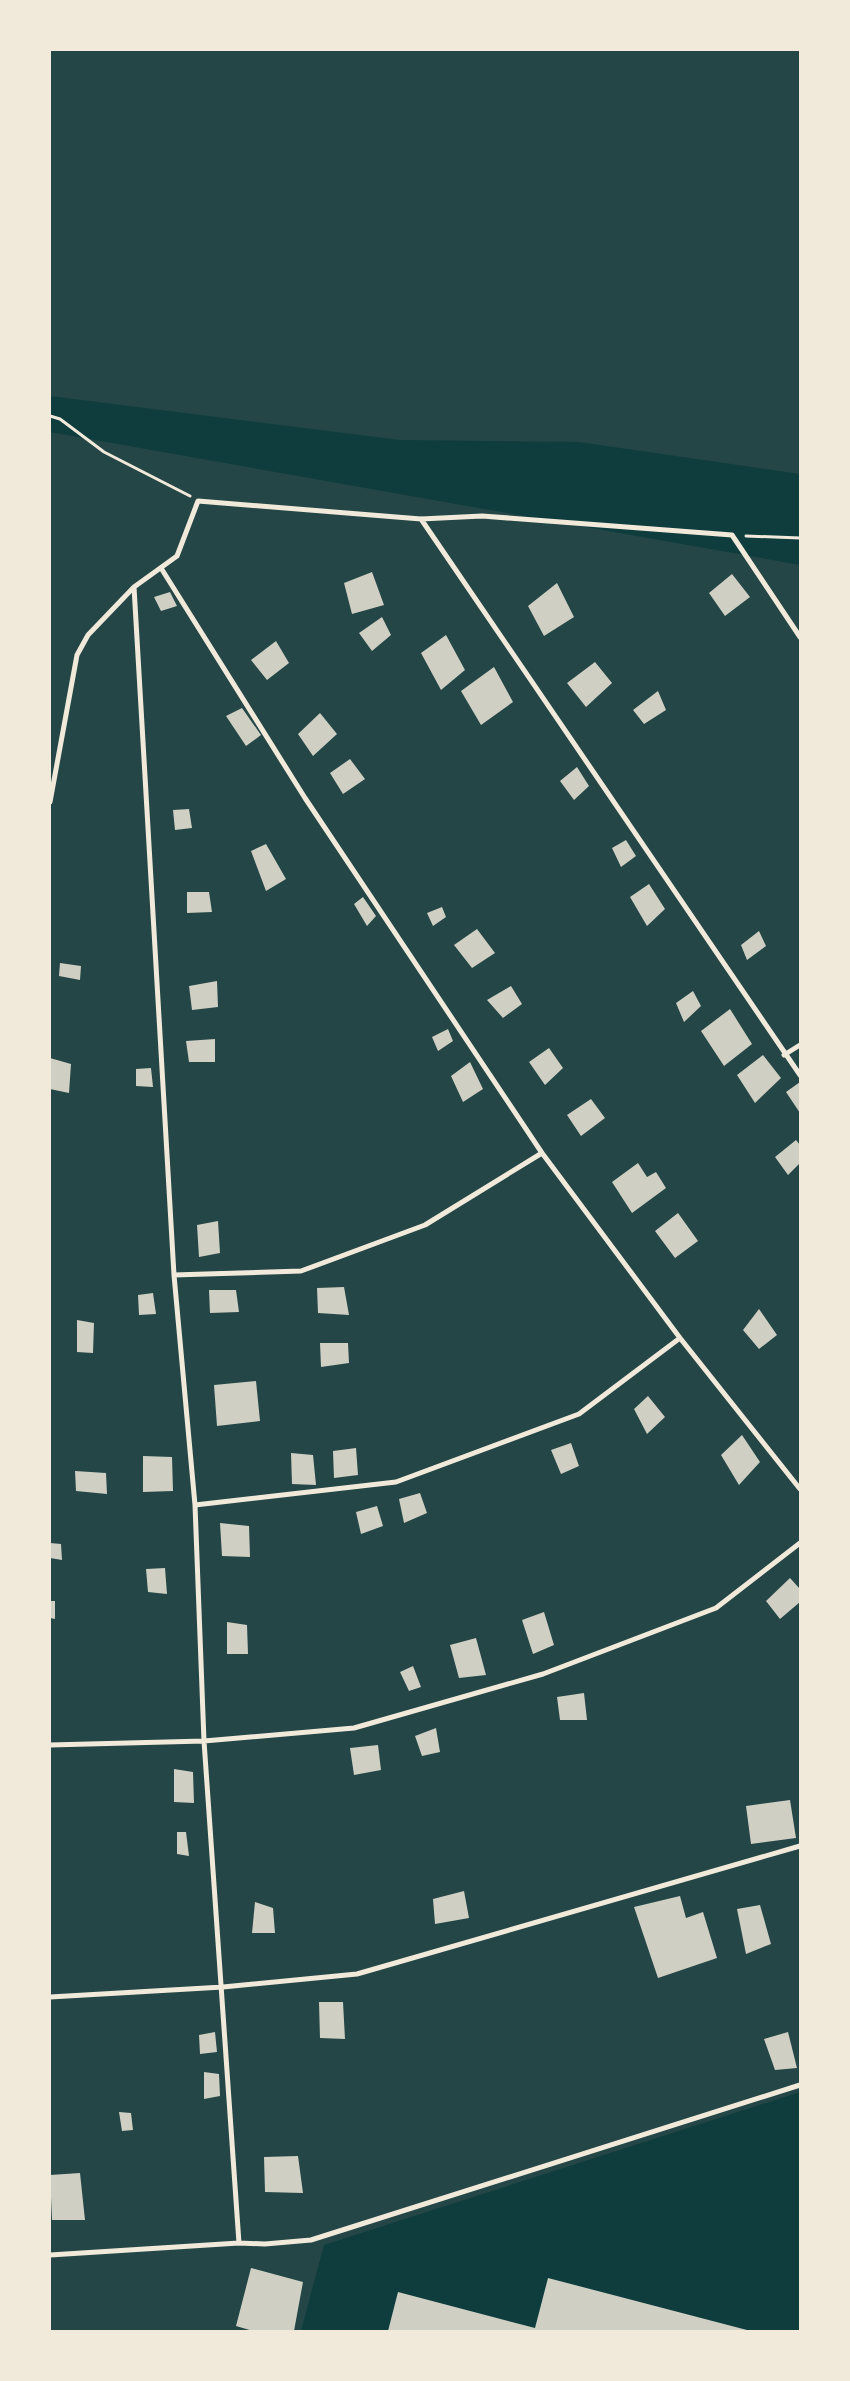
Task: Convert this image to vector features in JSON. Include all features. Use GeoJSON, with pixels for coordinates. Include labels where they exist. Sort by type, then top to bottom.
{"type":"FeatureCollection","features":[{"type":"Feature","properties":{"kind":"street"},"geometry":{"type":"LineString","coordinates":[[50,802],[77,655],[88,636],[134,587],[177,556],[198,501],[421,519],[482,516],[732,535],[800,637]]}},
{"type":"Feature","properties":{"kind":"street"},"geometry":{"type":"LineString","coordinates":[[421,519],[784,1055],[800,1075]]}},
{"type":"Feature","properties":{"kind":"street"},"geometry":{"type":"LineString","coordinates":[[161,568],[305,798],[542,1153],[680,1338],[800,1489]]}},
{"type":"Feature","properties":{"kind":"street"},"geometry":{"type":"LineString","coordinates":[[134,587],[174,1275],[195,1505],[204,1741],[223,1987],[239,2243]]}},
{"type":"Feature","properties":{"kind":"street"},"geometry":{"type":"LineString","coordinates":[[784,1055],[800,1045]]}},
{"type":"Feature","properties":{"kind":"street"},"geometry":{"type":"LineString","coordinates":[[174,1275],[301,1270],[426,1225],[542,1153]]}},
{"type":"Feature","properties":{"kind":"street"},"geometry":{"type":"LineString","coordinates":[[195,1505],[396,1482],[579,1414],[680,1338]]}},
{"type":"Feature","properties":{"kind":"street"},"geometry":{"type":"LineString","coordinates":[[50,1745],[204,1741],[354,1728],[544,1674],[716,1608],[800,1543]]}},
{"type":"Feature","properties":{"kind":"street"},"geometry":{"type":"LineString","coordinates":[[50,1997],[223,1987],[357,1974],[800,1846]]}},
{"type":"Feature","properties":{"kind":"street"},"geometry":{"type":"LineString","coordinates":[[50,2255],[311,2240],[800,2085]]}},
{"type":"Feature","properties":{"kind":"path"},"geometry":{"type":"LineString","coordinates":[[50,416],[60,419],[104,452],[198,501]]}},
{"type":"Feature","properties":{"kind":"path"},"geometry":{"type":"LineString","coordinates":[[732,535],[800,538]]}},
{"type":"Feature","properties":{"kind":"shaded area"},"geometry":{"type":"Polygon","coordinates":[[[50,50],[800,50],[800,474],[579,442],[400,440],[50,396],[50,50]]]}},
{"type":"Feature","properties":{"kind":"shaded area"},"geometry":{"type":"Polygon","coordinates":[[[50,432],[800,565],[800,2092],[324,2245],[301,2331],[50,2331],[50,432]]]}},
{"type":"Feature","properties":{"kind":"building"},"geometry":{"type":"Polygon","coordinates":[[[372,572],[384,605],[352,614],[344,583],[372,572]]]}},
{"type":"Feature","properties":{"kind":"building"},"geometry":{"type":"Polygon","coordinates":[[[732,574],[750,597],[725,616],[709,593],[732,574]]]}},
{"type":"Feature","properties":{"kind":"building"},"geometry":{"type":"Polygon","coordinates":[[[557,583],[574,617],[544,636],[528,606],[557,583]]]}},
{"type":"Feature","properties":{"kind":"building"},"geometry":{"type":"Polygon","coordinates":[[[170,592],[177,606],[161,611],[154,597],[170,592]]]}},
{"type":"Feature","properties":{"kind":"building"},"geometry":{"type":"Polygon","coordinates":[[[382,617],[391,635],[372,651],[359,633],[382,617]]]}},
{"type":"Feature","properties":{"kind":"building"},"geometry":{"type":"Polygon","coordinates":[[[446,635],[465,670],[441,690],[421,653],[446,635]]]}},
{"type":"Feature","properties":{"kind":"building"},"geometry":{"type":"Polygon","coordinates":[[[276,641],[289,663],[267,680],[251,660],[276,641]]]}},
{"type":"Feature","properties":{"kind":"building"},"geometry":{"type":"Polygon","coordinates":[[[595,662],[612,683],[586,707],[567,683],[595,662]]]}},
{"type":"Feature","properties":{"kind":"building"},"geometry":{"type":"Polygon","coordinates":[[[494,667],[513,702],[481,725],[461,691],[494,667]]]}},
{"type":"Feature","properties":{"kind":"building"},"geometry":{"type":"Polygon","coordinates":[[[658,691],[666,710],[644,724],[633,710],[658,691]]]}},
{"type":"Feature","properties":{"kind":"building"},"geometry":{"type":"Polygon","coordinates":[[[242,708],[261,735],[246,746],[226,716],[242,708]]]}},
{"type":"Feature","properties":{"kind":"building"},"geometry":{"type":"Polygon","coordinates":[[[320,713],[337,734],[313,756],[298,734],[320,713]]]}},
{"type":"Feature","properties":{"kind":"building"},"geometry":{"type":"Polygon","coordinates":[[[350,759],[365,779],[343,794],[330,773],[350,759]]]}},
{"type":"Feature","properties":{"kind":"building"},"geometry":{"type":"Polygon","coordinates":[[[577,767],[589,786],[574,800],[560,781],[577,767]]]}},
{"type":"Feature","properties":{"kind":"building"},"geometry":{"type":"Polygon","coordinates":[[[189,809],[192,828],[175,830],[173,810],[189,809]]]}},
{"type":"Feature","properties":{"kind":"building"},"geometry":{"type":"Polygon","coordinates":[[[626,840],[636,856],[621,867],[612,848],[626,840]]]}},
{"type":"Feature","properties":{"kind":"building"},"geometry":{"type":"Polygon","coordinates":[[[266,844],[286,879],[266,891],[251,851],[266,844]]]}},
{"type":"Feature","properties":{"kind":"building"},"geometry":{"type":"Polygon","coordinates":[[[649,884],[665,909],[647,926],[630,897],[649,884]]]}},
{"type":"Feature","properties":{"kind":"building"},"geometry":{"type":"Polygon","coordinates":[[[187,892],[209,892],[212,912],[187,913],[187,892]]]}},
{"type":"Feature","properties":{"kind":"building"},"geometry":{"type":"Polygon","coordinates":[[[363,897],[376,916],[367,926],[354,904],[363,897]]]}},
{"type":"Feature","properties":{"kind":"building"},"geometry":{"type":"Polygon","coordinates":[[[442,907],[446,917],[433,926],[427,913],[442,907]]]}},
{"type":"Feature","properties":{"kind":"building"},"geometry":{"type":"Polygon","coordinates":[[[477,929],[495,953],[472,968],[454,945],[477,929]]]}},
{"type":"Feature","properties":{"kind":"building"},"geometry":{"type":"Polygon","coordinates":[[[759,931],[766,946],[747,960],[741,945],[759,931]]]}},
{"type":"Feature","properties":{"kind":"building"},"geometry":{"type":"Polygon","coordinates":[[[60,963],[81,966],[80,980],[59,976],[60,963]]]}},
{"type":"Feature","properties":{"kind":"building"},"geometry":{"type":"Polygon","coordinates":[[[217,981],[218,1007],[192,1010],[189,986],[217,981]]]}},
{"type":"Feature","properties":{"kind":"building"},"geometry":{"type":"Polygon","coordinates":[[[511,986],[522,1004],[503,1018],[487,1000],[511,986]]]}},
{"type":"Feature","properties":{"kind":"building"},"geometry":{"type":"Polygon","coordinates":[[[693,991],[701,1006],[684,1022],[676,1003],[693,991]]]}},
{"type":"Feature","properties":{"kind":"building"},"geometry":{"type":"Polygon","coordinates":[[[730,1009],[752,1044],[724,1066],[701,1031],[730,1009]]]}},
{"type":"Feature","properties":{"kind":"building"},"geometry":{"type":"Polygon","coordinates":[[[448,1029],[453,1041],[438,1051],[432,1037],[448,1029]]]}},
{"type":"Feature","properties":{"kind":"building"},"geometry":{"type":"Polygon","coordinates":[[[215,1039],[215,1062],[189,1062],[186,1041],[215,1039]]]}},
{"type":"Feature","properties":{"kind":"building"},"geometry":{"type":"Polygon","coordinates":[[[549,1048],[563,1068],[545,1085],[529,1062],[549,1048]]]}},
{"type":"Feature","properties":{"kind":"building"},"geometry":{"type":"Polygon","coordinates":[[[763,1055],[781,1078],[755,1103],[737,1075],[763,1055]]]}},
{"type":"Feature","properties":{"kind":"building"},"geometry":{"type":"Polygon","coordinates":[[[50,1058],[71,1064],[69,1093],[50,1089],[50,1058]]]}},
{"type":"Feature","properties":{"kind":"building"},"geometry":{"type":"Polygon","coordinates":[[[470,1062],[483,1089],[463,1102],[451,1076],[470,1062]]]}},
{"type":"Feature","properties":{"kind":"building"},"geometry":{"type":"Polygon","coordinates":[[[151,1068],[153,1087],[136,1086],[136,1069],[151,1068]]]}},
{"type":"Feature","properties":{"kind":"building"},"geometry":{"type":"Polygon","coordinates":[[[800,1082],[800,1113],[786,1092],[800,1082]]]}},
{"type":"Feature","properties":{"kind":"building"},"geometry":{"type":"Polygon","coordinates":[[[591,1099],[605,1118],[581,1136],[567,1115],[591,1099]]]}},
{"type":"Feature","properties":{"kind":"building"},"geometry":{"type":"Polygon","coordinates":[[[796,1140],[800,1145],[800,1163],[788,1175],[775,1157],[796,1140]]]}},
{"type":"Feature","properties":{"kind":"building"},"geometry":{"type":"Polygon","coordinates":[[[638,1163],[647,1177],[656,1172],[666,1188],[632,1213],[612,1182],[638,1163]]]}},
{"type":"Feature","properties":{"kind":"building"},"geometry":{"type":"Polygon","coordinates":[[[678,1213],[698,1241],[675,1258],[655,1231],[678,1213]]]}},
{"type":"Feature","properties":{"kind":"building"},"geometry":{"type":"Polygon","coordinates":[[[218,1221],[220,1253],[199,1257],[197,1225],[218,1221]]]}},
{"type":"Feature","properties":{"kind":"building"},"geometry":{"type":"Polygon","coordinates":[[[344,1287],[349,1315],[318,1313],[317,1288],[344,1287]]]}},
{"type":"Feature","properties":{"kind":"building"},"geometry":{"type":"Polygon","coordinates":[[[209,1290],[236,1290],[239,1312],[210,1313],[209,1290]]]}},
{"type":"Feature","properties":{"kind":"building"},"geometry":{"type":"Polygon","coordinates":[[[153,1293],[156,1314],[139,1315],[138,1295],[153,1293]]]}},
{"type":"Feature","properties":{"kind":"building"},"geometry":{"type":"Polygon","coordinates":[[[759,1309],[777,1335],[759,1349],[743,1330],[759,1309]]]}},
{"type":"Feature","properties":{"kind":"building"},"geometry":{"type":"Polygon","coordinates":[[[77,1320],[94,1323],[93,1353],[77,1352],[77,1320]]]}},
{"type":"Feature","properties":{"kind":"building"},"geometry":{"type":"Polygon","coordinates":[[[320,1343],[348,1343],[349,1363],[321,1367],[320,1343]]]}},
{"type":"Feature","properties":{"kind":"building"},"geometry":{"type":"Polygon","coordinates":[[[256,1381],[260,1421],[217,1426],[214,1385],[256,1381]]]}},
{"type":"Feature","properties":{"kind":"building"},"geometry":{"type":"Polygon","coordinates":[[[648,1396],[665,1417],[647,1434],[634,1409],[648,1396]]]}},
{"type":"Feature","properties":{"kind":"building"},"geometry":{"type":"Polygon","coordinates":[[[742,1435],[760,1462],[739,1485],[721,1455],[742,1435]]]}},
{"type":"Feature","properties":{"kind":"building"},"geometry":{"type":"Polygon","coordinates":[[[571,1443],[579,1466],[561,1474],[551,1450],[571,1443]]]}},
{"type":"Feature","properties":{"kind":"building"},"geometry":{"type":"Polygon","coordinates":[[[356,1448],[358,1475],[334,1478],[333,1451],[356,1448]]]}},
{"type":"Feature","properties":{"kind":"building"},"geometry":{"type":"Polygon","coordinates":[[[291,1453],[313,1455],[316,1485],[292,1484],[291,1453]]]}},
{"type":"Feature","properties":{"kind":"building"},"geometry":{"type":"Polygon","coordinates":[[[143,1456],[172,1457],[173,1491],[143,1492],[143,1456]]]}},
{"type":"Feature","properties":{"kind":"building"},"geometry":{"type":"Polygon","coordinates":[[[75,1471],[106,1473],[107,1494],[76,1491],[75,1471]]]}},
{"type":"Feature","properties":{"kind":"building"},"geometry":{"type":"Polygon","coordinates":[[[420,1493],[427,1513],[404,1523],[399,1499],[420,1493]]]}},
{"type":"Feature","properties":{"kind":"building"},"geometry":{"type":"Polygon","coordinates":[[[377,1506],[383,1526],[361,1534],[356,1512],[377,1506]]]}},
{"type":"Feature","properties":{"kind":"building"},"geometry":{"type":"Polygon","coordinates":[[[220,1523],[249,1526],[250,1557],[222,1556],[220,1523]]]}},
{"type":"Feature","properties":{"kind":"building"},"geometry":{"type":"Polygon","coordinates":[[[50,1543],[61,1544],[62,1560],[50,1558],[50,1543]]]}},
{"type":"Feature","properties":{"kind":"building"},"geometry":{"type":"Polygon","coordinates":[[[165,1568],[167,1594],[148,1592],[146,1569],[165,1568]]]}},
{"type":"Feature","properties":{"kind":"building"},"geometry":{"type":"Polygon","coordinates":[[[790,1578],[800,1589],[800,1602],[780,1619],[766,1601],[790,1578]]]}},
{"type":"Feature","properties":{"kind":"building"},"geometry":{"type":"Polygon","coordinates":[[[50,1601],[55,1601],[55,1619],[50,1618],[50,1601]]]}},
{"type":"Feature","properties":{"kind":"building"},"geometry":{"type":"Polygon","coordinates":[[[544,1612],[554,1645],[533,1654],[522,1620],[544,1612]]]}},
{"type":"Feature","properties":{"kind":"building"},"geometry":{"type":"Polygon","coordinates":[[[227,1622],[247,1625],[248,1654],[227,1654],[227,1622]]]}},
{"type":"Feature","properties":{"kind":"building"},"geometry":{"type":"Polygon","coordinates":[[[476,1638],[486,1675],[459,1678],[450,1645],[476,1638]]]}},
{"type":"Feature","properties":{"kind":"building"},"geometry":{"type":"Polygon","coordinates":[[[413,1666],[421,1687],[409,1691],[400,1672],[413,1666]]]}},
{"type":"Feature","properties":{"kind":"building"},"geometry":{"type":"Polygon","coordinates":[[[584,1693],[587,1720],[560,1720],[557,1697],[584,1693]]]}},
{"type":"Feature","properties":{"kind":"building"},"geometry":{"type":"Polygon","coordinates":[[[436,1728],[440,1752],[422,1756],[415,1736],[436,1728]]]}},
{"type":"Feature","properties":{"kind":"building"},"geometry":{"type":"Polygon","coordinates":[[[378,1745],[381,1770],[354,1775],[350,1748],[378,1745]]]}},
{"type":"Feature","properties":{"kind":"building"},"geometry":{"type":"Polygon","coordinates":[[[174,1769],[193,1772],[194,1803],[174,1802],[174,1769]]]}},
{"type":"Feature","properties":{"kind":"building"},"geometry":{"type":"Polygon","coordinates":[[[790,1800],[796,1838],[751,1844],[746,1806],[790,1800]]]}},
{"type":"Feature","properties":{"kind":"building"},"geometry":{"type":"Polygon","coordinates":[[[177,1832],[186,1832],[189,1856],[177,1854],[177,1832]]]}},
{"type":"Feature","properties":{"kind":"building"},"geometry":{"type":"Polygon","coordinates":[[[464,1891],[469,1918],[435,1924],[433,1899],[464,1891]]]}},
{"type":"Feature","properties":{"kind":"building"},"geometry":{"type":"Polygon","coordinates":[[[680,1896],[686,1918],[703,1912],[717,1958],[658,1978],[634,1907],[680,1896]]]}},
{"type":"Feature","properties":{"kind":"building"},"geometry":{"type":"Polygon","coordinates":[[[255,1902],[273,1908],[275,1933],[252,1933],[255,1902]]]}},
{"type":"Feature","properties":{"kind":"building"},"geometry":{"type":"Polygon","coordinates":[[[760,1905],[771,1944],[746,1954],[737,1909],[760,1905]]]}},
{"type":"Feature","properties":{"kind":"building"},"geometry":{"type":"Polygon","coordinates":[[[319,2002],[343,2002],[345,2039],[320,2038],[319,2002]]]}},
{"type":"Feature","properties":{"kind":"building"},"geometry":{"type":"Polygon","coordinates":[[[215,2032],[217,2052],[200,2054],[199,2035],[215,2032]]]}},
{"type":"Feature","properties":{"kind":"building"},"geometry":{"type":"Polygon","coordinates":[[[788,2032],[797,2068],[775,2070],[764,2039],[788,2032]]]}},
{"type":"Feature","properties":{"kind":"building"},"geometry":{"type":"Polygon","coordinates":[[[204,2072],[219,2074],[220,2096],[204,2099],[204,2072]]]}},
{"type":"Feature","properties":{"kind":"building"},"geometry":{"type":"Polygon","coordinates":[[[119,2112],[131,2113],[133,2130],[122,2131],[119,2112]]]}},
{"type":"Feature","properties":{"kind":"building"},"geometry":{"type":"Polygon","coordinates":[[[298,2156],[303,2193],[265,2192],[264,2157],[298,2156]]]}},
{"type":"Feature","properties":{"kind":"building"},"geometry":{"type":"Polygon","coordinates":[[[80,2173],[85,2220],[52,2220],[50,2175],[80,2173]]]}},
{"type":"Feature","properties":{"kind":"building"},"geometry":{"type":"Polygon","coordinates":[[[251,2268],[303,2282],[294,2331],[253,2331],[236,2326],[251,2268]]]}},
{"type":"Feature","properties":{"kind":"building"},"geometry":{"type":"Polygon","coordinates":[[[548,2278],[747,2331],[388,2331],[398,2292],[535,2328],[548,2278]]]}}]}
